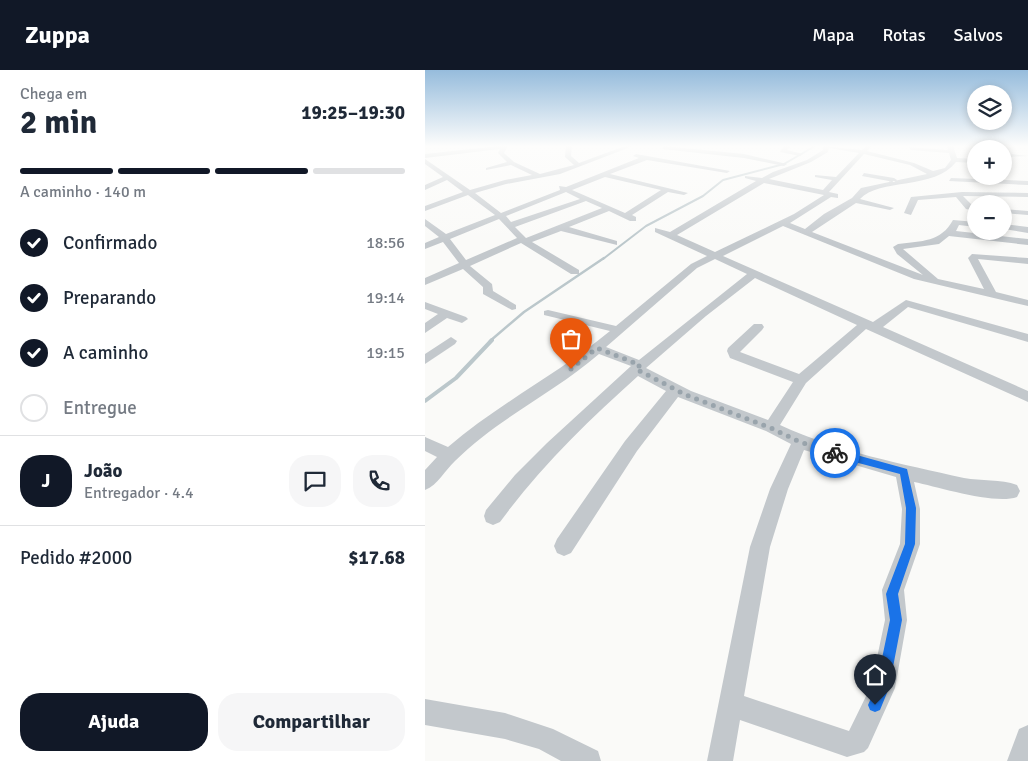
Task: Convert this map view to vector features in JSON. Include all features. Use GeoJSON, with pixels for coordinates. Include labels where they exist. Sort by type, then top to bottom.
{"type":"FeatureCollection","features":[{"type":"Feature","properties":{"kind":"street"},"geometry":{"type":"LineString","coordinates":[[425,188],[446,178]]}},
{"type":"Feature","properties":{"kind":"street"},"geometry":{"type":"LineString","coordinates":[[451,178],[501,216],[524,240],[575,272]]}},
{"type":"Feature","properties":{"kind":"street"},"geometry":{"type":"LineString","coordinates":[[425,209],[469,193],[526,178]]}},
{"type":"Feature","properties":{"kind":"street"},"geometry":{"type":"LineString","coordinates":[[545,178],[550,181]]}},
{"type":"Feature","properties":{"kind":"street"},"geometry":{"type":"LineString","coordinates":[[425,246],[501,216],[562,188],[594,178]]}},
{"type":"Feature","properties":{"kind":"street"},"geometry":{"type":"LineString","coordinates":[[619,178],[684,193]]}},
{"type":"Feature","properties":{"kind":"street"},"geometry":{"type":"LineString","coordinates":[[752,178],[828,193],[853,202],[889,208]]}},
{"type":"Feature","properties":{"kind":"street"},"geometry":{"type":"LineString","coordinates":[[669,236],[766,178]]}},
{"type":"Feature","properties":{"kind":"street"},"geometry":{"type":"LineString","coordinates":[[425,482],[449,456],[501,413],[571,369],[685,273],[784,222],[828,193],[836,178]]}},
{"type":"Feature","properties":{"kind":"street"},"geometry":{"type":"LineString","coordinates":[[897,178],[906,182]]}},
{"type":"Feature","properties":{"kind":"street"},"geometry":{"type":"LineString","coordinates":[[806,232],[827,216],[853,202],[868,189],[919,178]]}},
{"type":"Feature","properties":{"kind":"street"},"geometry":{"type":"LineString","coordinates":[[951,180],[1015,178]]}},
{"type":"Feature","properties":{"kind":"street"},"geometry":{"type":"LineString","coordinates":[[562,188],[629,217],[667,189]]}},
{"type":"Feature","properties":{"kind":"street"},"geometry":{"type":"LineString","coordinates":[[908,213],[914,199],[958,195],[1028,195]]}},
{"type":"Feature","properties":{"kind":"street"},"geometry":{"type":"LineString","coordinates":[[958,195],[967,205]]}},
{"type":"Feature","properties":{"kind":"street"},"geometry":{"type":"LineString","coordinates":[[509,226],[586,199]]}},
{"type":"Feature","properties":{"kind":"street"},"geometry":{"type":"LineString","coordinates":[[425,282],[524,240],[562,228],[608,209]]}},
{"type":"Feature","properties":{"kind":"street"},"geometry":{"type":"LineString","coordinates":[[1012,212],[1028,213]]}},
{"type":"Feature","properties":{"kind":"street"},"geometry":{"type":"LineString","coordinates":[[425,222],[445,238],[465,264],[488,286],[487,292],[512,307]]}},
{"type":"Feature","properties":{"kind":"street"},"geometry":{"type":"LineString","coordinates":[[784,222],[895,270],[1028,303]]}},
{"type":"Feature","properties":{"kind":"street"},"geometry":{"type":"LineString","coordinates":[[951,234],[956,222],[967,223]]}},
{"type":"Feature","properties":{"kind":"street"},"geometry":{"type":"LineString","coordinates":[[562,228],[614,243]]}},
{"type":"Feature","properties":{"kind":"street"},"geometry":{"type":"LineString","coordinates":[[1012,228],[1028,230]]}},
{"type":"Feature","properties":{"kind":"street"},"geometry":{"type":"LineString","coordinates":[[657,230],[1028,398]]}},
{"type":"Feature","properties":{"kind":"street"},"geometry":{"type":"LineString","coordinates":[[938,282],[900,252],[898,247],[936,242],[941,240],[944,234],[1028,242]]}},
{"type":"Feature","properties":{"kind":"street"},"geometry":{"type":"LineString","coordinates":[[992,295],[978,271],[973,258],[975,256],[1028,261]]}},
{"type":"Feature","properties":{"kind":"street"},"geometry":{"type":"LineString","coordinates":[[493,516],[527,472],[581,418],[697,316],[754,274]]}},
{"type":"Feature","properties":{"kind":"street"},"geometry":{"type":"LineString","coordinates":[[771,428],[801,380],[870,325],[906,303],[1028,338]]}},
{"type":"Feature","properties":{"kind":"street"},"geometry":{"type":"LineString","coordinates":[[425,305],[462,319]]}},
{"type":"Feature","properties":{"kind":"street"},"geometry":{"type":"LineString","coordinates":[[425,329],[447,313]]}},
{"type":"Feature","properties":{"kind":"street"},"geometry":{"type":"LineString","coordinates":[[548,313],[619,330]]}},
{"type":"Feature","properties":{"kind":"street"},"geometry":{"type":"LineString","coordinates":[[758,327],[733,350],[735,355],[801,380]]}},
{"type":"Feature","properties":{"kind":"street"},"geometry":{"type":"LineString","coordinates":[[425,360],[451,341]]}},
{"type":"Feature","properties":{"kind":"street"},"geometry":{"type":"LineString","coordinates":[[597,348],[638,367],[675,390],[771,428],[800,442],[904,472],[975,488],[1011,491]]}},
{"type":"Feature","properties":{"kind":"street"},"geometry":{"type":"LineString","coordinates":[[564,546],[631,446],[675,390]]}},
{"type":"Feature","properties":{"kind":"street"},"geometry":{"type":"LineString","coordinates":[[720,761],[760,547],[779,489],[800,442]]}},
{"type":"Feature","properties":{"kind":"street"},"geometry":{"type":"LineString","coordinates":[[425,443],[449,456]]}},
{"type":"Feature","properties":{"kind":"street"},"geometry":{"type":"LineString","coordinates":[[731,704],[847,744],[855,743],[859,739],[883,688],[896,620],[893,590],[910,544],[911,508],[904,472]]}},
{"type":"Feature","properties":{"kind":"street"},"geometry":{"type":"LineString","coordinates":[[425,712],[505,726],[544,738],[587,761]]}},
{"type":"Feature","properties":{"kind":"street"},"geometry":{"type":"LineString","coordinates":[[1020,761],[1028,738]]}},
{"type":"Feature","properties":{"kind":"waterway"},"geometry":{"type":"LineString","coordinates":[[603,259],[646,226],[703,196],[723,180],[730,178]]}},
{"type":"Feature","properties":{"kind":"waterway"},"geometry":{"type":"LineString","coordinates":[[490,341],[524,312],[604,258]]}},
{"type":"Feature","properties":{"kind":"waterway"},"geometry":{"type":"LineString","coordinates":[[425,401],[456,378],[492,340]]}},
{"type":"Feature","properties":{"kind":"way so far"},"geometry":{"type":"LineString","coordinates":[[571,369],[597,348],[640,365],[636,369],[686,395],[771,428],[800,442],[835,453]]}},
{"type":"Feature","properties":{"kind":"route"},"geometry":{"type":"LineString","coordinates":[[835,453],[904,472],[911,508],[910,544],[892,594],[896,620],[883,688],[875,705]]}}]}
